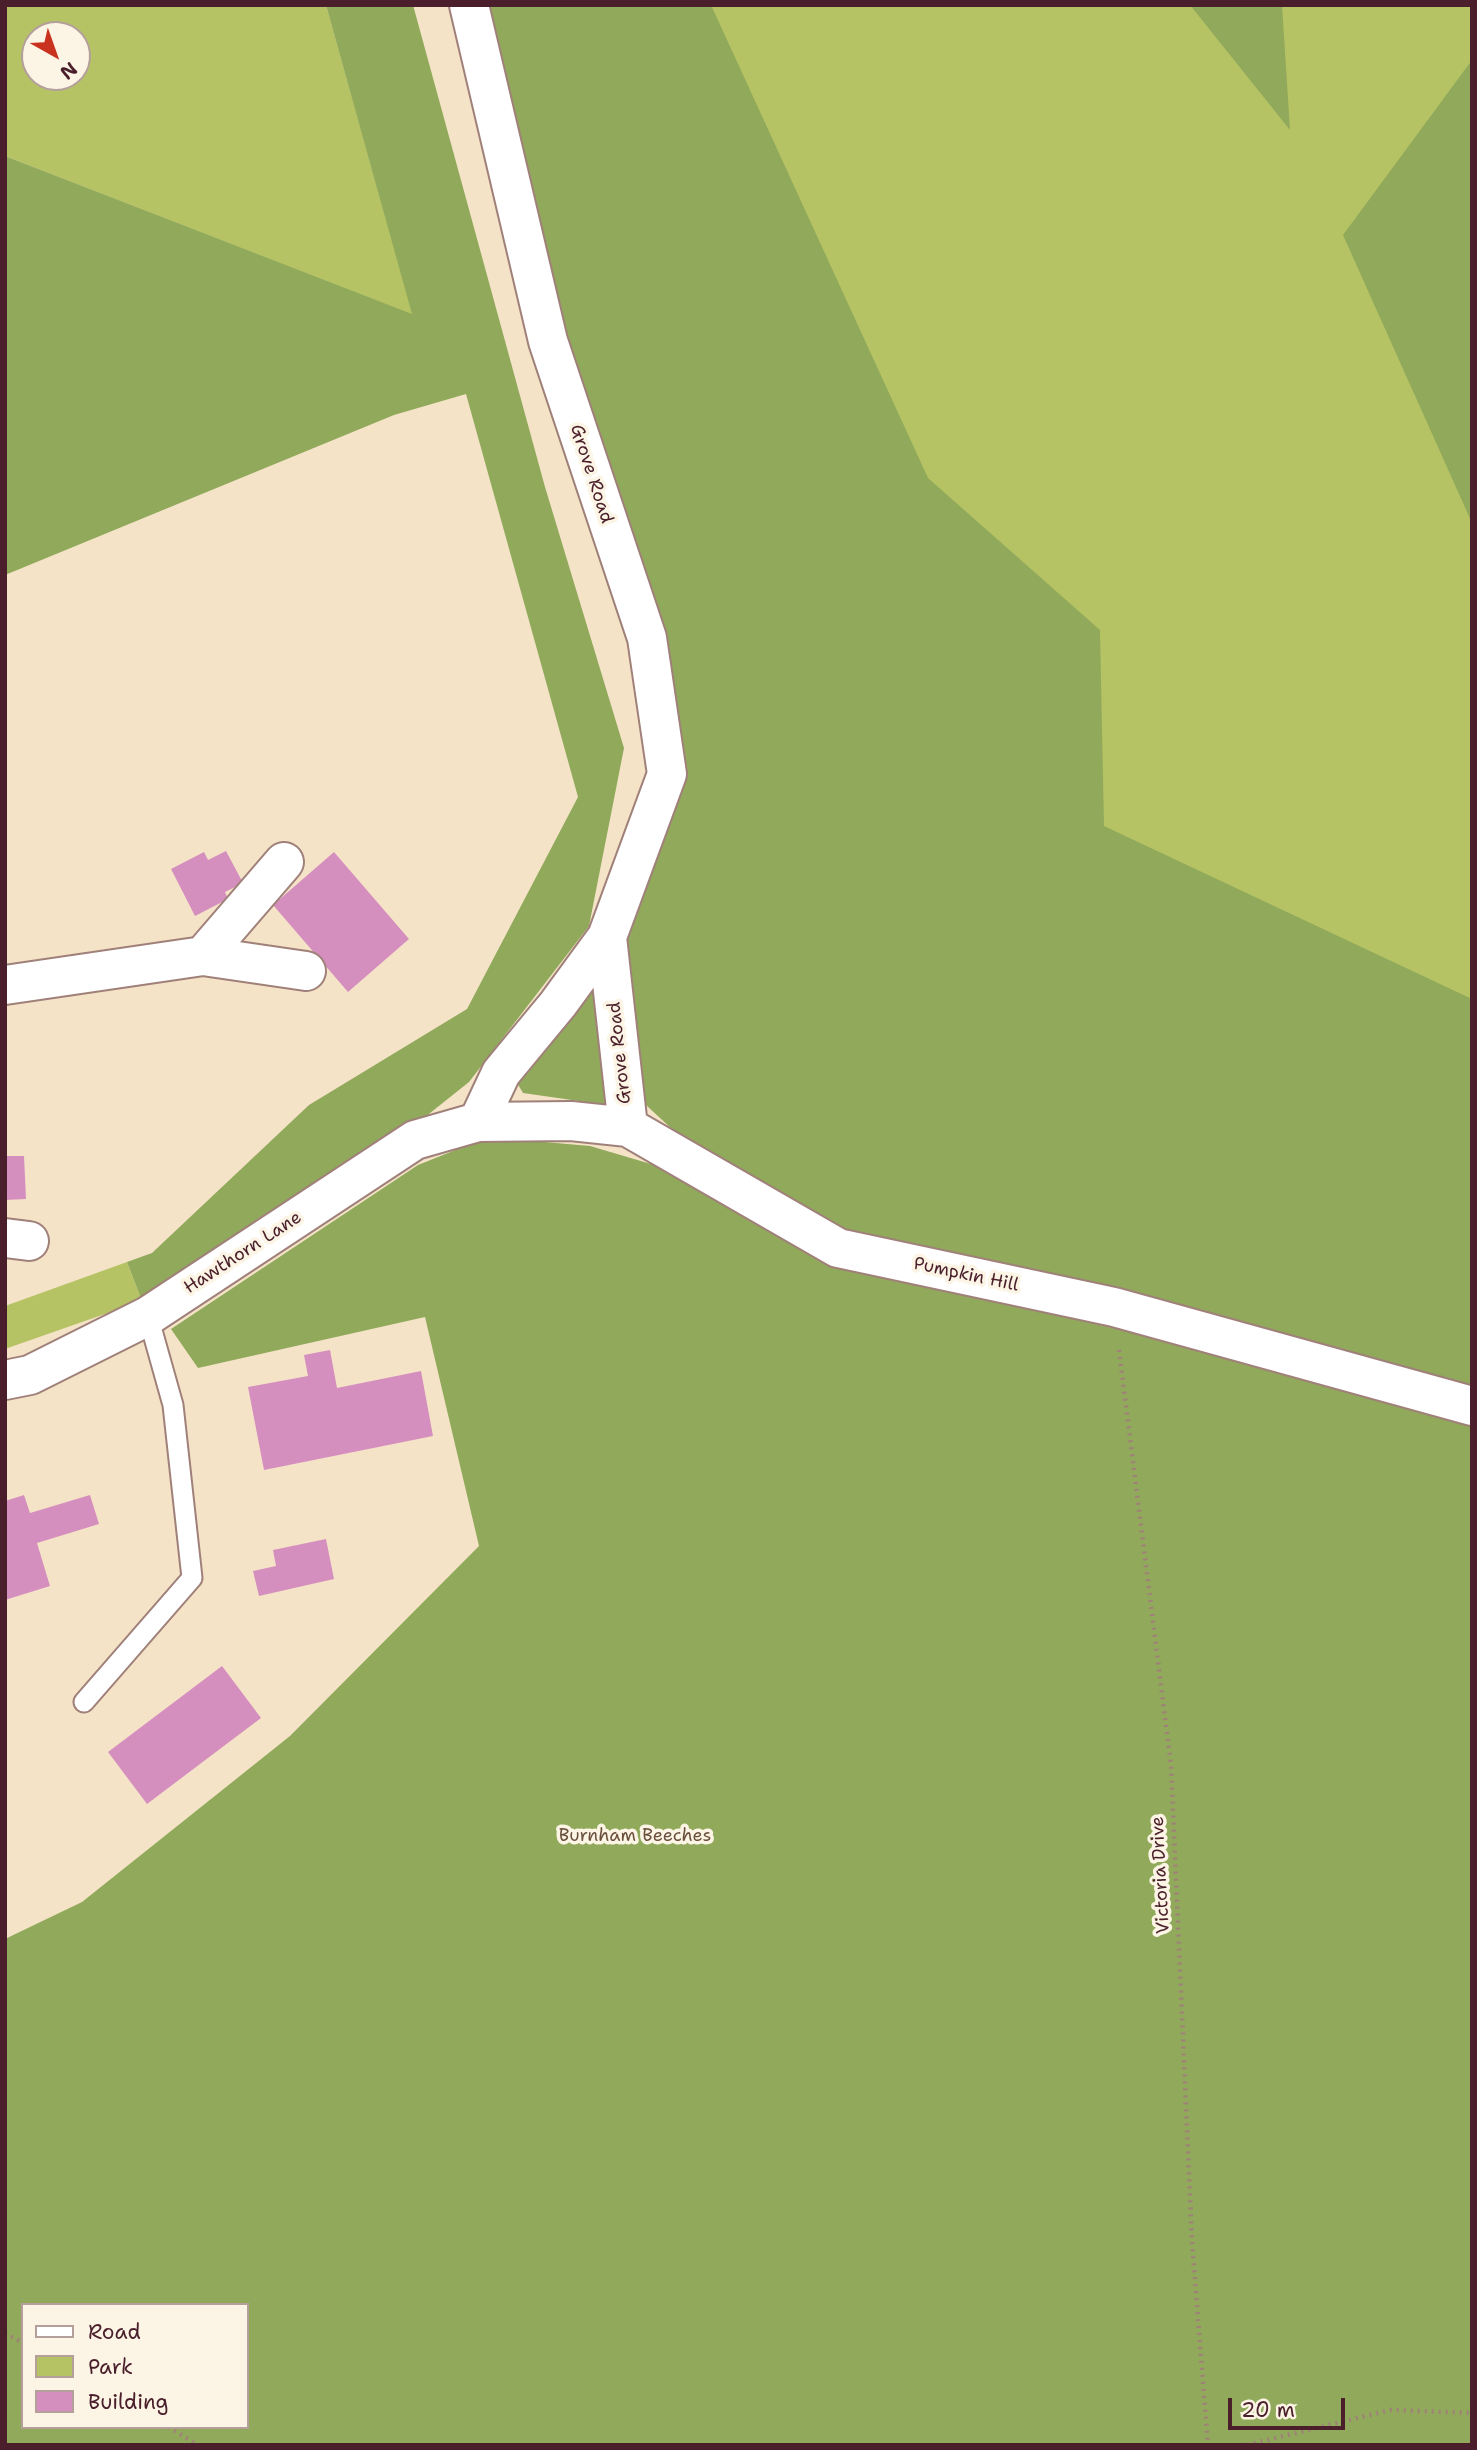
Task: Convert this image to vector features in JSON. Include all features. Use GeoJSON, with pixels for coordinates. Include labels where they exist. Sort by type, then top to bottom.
{"type":"FeatureCollection","features":[{"type":"Feature","properties":{"kind":"street","name":"Grove Road"},"geometry":{"type":"LineString","coordinates":[[469,5],[548,341],[647,638],[667,774],[607,937],[558,1004],[501,1073],[478,1122]]}},
{"type":"Feature","properties":{"kind":"street"},"geometry":{"type":"LineString","coordinates":[[203,956],[284,862]]}},
{"type":"Feature","properties":{"kind":"street","name":"Grove Road"},"geometry":{"type":"LineString","coordinates":[[607,937],[628,1128]]}},
{"type":"Feature","properties":{"kind":"street"},"geometry":{"type":"LineString","coordinates":[[5,985],[203,956],[306,971]]}},
{"type":"Feature","properties":{"kind":"street","name":"Pumpkin Hill"},"geometry":{"type":"LineString","coordinates":[[478,1122],[571,1121],[628,1128],[838,1248],[1114,1307],[1472,1406]]}},
{"type":"Feature","properties":{"kind":"street","name":"Hawthorn Lane"},"geometry":{"type":"LineString","coordinates":[[5,1380],[30,1375],[148,1316],[415,1140],[478,1122]]}},
{"type":"Feature","properties":{"kind":"lane"},"geometry":{"type":"LineString","coordinates":[[84,1702],[192,1578],[173,1405],[148,1316]]}},
{"type":"Feature","properties":{"kind":"path","name":"Victoria Drive"},"geometry":{"type":"LineString","coordinates":[[1114,1307],[1171,1765],[1192,2242],[1208,2445]]}},
{"type":"Feature","properties":{"kind":"path"},"geometry":{"type":"LineString","coordinates":[[5,2333],[21,2342]]}},
{"type":"Feature","properties":{"kind":"path"},"geometry":{"type":"LineString","coordinates":[[1247,2445],[1390,2410],[1472,2413]]}},
{"type":"Feature","properties":{"kind":"path"},"geometry":{"type":"LineString","coordinates":[[171,2429],[198,2445]]}},
{"type":"Feature","properties":{"kind":"green space"},"geometry":{"type":"Polygon","coordinates":[[[5,5],[326,5],[413,315],[5,156],[5,5]]]}},
{"type":"Feature","properties":{"kind":"green space"},"geometry":{"type":"Polygon","coordinates":[[[326,5],[413,5],[545,487],[624,748],[589,926],[469,1082],[410,1129],[142,1301],[127,1262],[152,1253],[309,1105],[467,1009],[578,797],[466,394],[394,415],[5,575],[5,156],[412,314],[326,5]]]}},
{"type":"Feature","properties":{"kind":"green space"},"geometry":{"type":"Polygon","coordinates":[[[466,5],[1472,5],[1472,1396],[678,722],[466,5]]]}},
{"type":"Feature","properties":{"kind":"green space"},"geometry":{"type":"Polygon","coordinates":[[[466,5],[711,5],[928,478],[1100,630],[1104,826],[1472,999],[1472,1396],[824,1223],[711,1165],[634,1094],[619,948],[678,722],[466,5]]]}},
{"type":"Feature","properties":{"kind":"green space"},"geometry":{"type":"Polygon","coordinates":[[[1190,5],[1282,5],[1290,130],[1190,5]]]}},
{"type":"Feature","properties":{"kind":"green space"},"geometry":{"type":"Polygon","coordinates":[[[1472,60],[1472,523],[1343,235],[1472,60]]]}},
{"type":"Feature","properties":{"kind":"green space"},"geometry":{"type":"Polygon","coordinates":[[[595,977],[614,1106],[523,1093],[513,1076],[595,977]]]}},
{"type":"Feature","properties":{"kind":"green space","name":"Burnham Beeches"},"geometry":{"type":"Polygon","coordinates":[[[488,1137],[590,1146],[661,1167],[817,1256],[1232,1357],[1472,1426],[1472,2445],[5,2445],[5,1939],[82,1902],[290,1736],[479,1546],[425,1317],[198,1368],[171,1329],[418,1165],[488,1137]]]}},
{"type":"Feature","properties":{"kind":"green space"},"geometry":{"type":"Polygon","coordinates":[[[127,1262],[142,1301],[5,1349],[5,1306],[127,1262]]]}},
{"type":"Feature","properties":{"kind":"building"},"geometry":{"type":"Polygon","coordinates":[[[226,851],[243,883],[225,892],[228,899],[195,916],[171,869],[204,852],[208,860],[226,851]]]}},
{"type":"Feature","properties":{"kind":"building"},"geometry":{"type":"Polygon","coordinates":[[[334,852],[409,939],[348,992],[273,905],[334,852]]]}},
{"type":"Feature","properties":{"kind":"building"},"geometry":{"type":"Polygon","coordinates":[[[5,1156],[24,1156],[26,1199],[5,1200],[5,1156]]]}},
{"type":"Feature","properties":{"kind":"building"},"geometry":{"type":"Polygon","coordinates":[[[330,1350],[337,1388],[421,1371],[433,1436],[264,1470],[248,1387],[308,1376],[304,1355],[330,1350]]]}},
{"type":"Feature","properties":{"kind":"building"},"geometry":{"type":"Polygon","coordinates":[[[24,1495],[30,1513],[90,1495],[99,1524],[37,1543],[50,1586],[5,1600],[5,1501],[24,1495]]]}},
{"type":"Feature","properties":{"kind":"building"},"geometry":{"type":"Polygon","coordinates":[[[326,1539],[334,1579],[259,1596],[253,1571],[276,1566],[273,1550],[326,1539]]]}},
{"type":"Feature","properties":{"kind":"building"},"geometry":{"type":"Polygon","coordinates":[[[222,1666],[261,1718],[147,1804],[108,1752],[222,1666]]]}}]}
